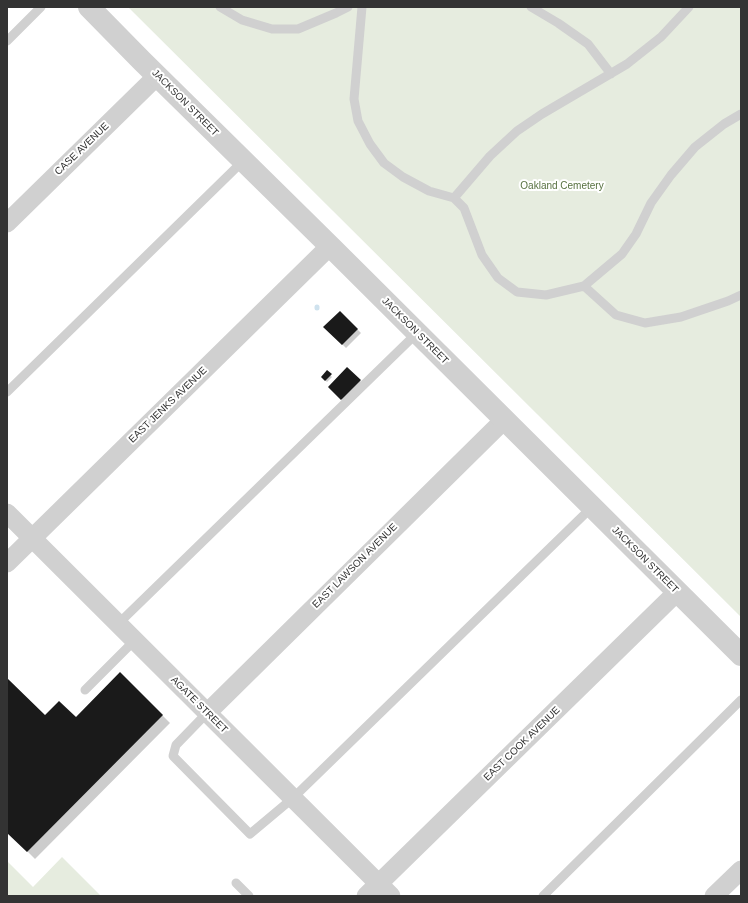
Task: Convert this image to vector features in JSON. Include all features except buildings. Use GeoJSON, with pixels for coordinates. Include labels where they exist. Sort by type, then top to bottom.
{"type":"FeatureCollection","features":[{"type":"Feature","properties":{"kind":"street","name":"JACKSON STREET"},"geometry":{"type":"LineString","coordinates":[[89,7],[741,655]]}},
{"type":"Feature","properties":{"kind":"street","name":"CASE AVENUE"},"geometry":{"type":"LineString","coordinates":[[7,223],[158,76]]}},
{"type":"Feature","properties":{"kind":"street","name":"EAST JENKS AVENUE"},"geometry":{"type":"LineString","coordinates":[[7,563],[330,246]]}},
{"type":"Feature","properties":{"kind":"street","name":"EAST LAWSON AVENUE"},"geometry":{"type":"LineString","coordinates":[[207,713],[504,420]]}},
{"type":"Feature","properties":{"kind":"street","name":"AGATE STREET"},"geometry":{"type":"LineString","coordinates":[[7,513],[293,798],[378,892]]}},
{"type":"Feature","properties":{"kind":"street","name":"EAST COOK AVENUE"},"geometry":{"type":"LineString","coordinates":[[378,892],[678,592]]}},
{"type":"Feature","properties":{"kind":"street"},"geometry":{"type":"LineString","coordinates":[[714,896],[741,870]]}},
{"type":"Feature","properties":{"kind":"lane"},"geometry":{"type":"LineString","coordinates":[[7,41],[41,7]]}},
{"type":"Feature","properties":{"kind":"lane"},"geometry":{"type":"LineString","coordinates":[[220,7],[242,20],[272,29],[298,29],[348,7]]}},
{"type":"Feature","properties":{"kind":"lane"},"geometry":{"type":"LineString","coordinates":[[362,7],[354,99],[358,121],[370,144],[384,163],[403,177],[429,191],[454,198],[464,208],[482,255],[498,278],[517,292],[546,295],[584,286],[622,254],[636,234],[651,203],[671,175],[695,147],[724,124],[741,114]]}},
{"type":"Feature","properties":{"kind":"lane"},"geometry":{"type":"LineString","coordinates":[[531,7],[558,23],[588,44],[611,74]]}},
{"type":"Feature","properties":{"kind":"lane"},"geometry":{"type":"LineString","coordinates":[[454,198],[490,156],[517,131],[542,114],[627,64],[660,37],[688,7]]}},
{"type":"Feature","properties":{"kind":"lane"},"geometry":{"type":"LineString","coordinates":[[7,392],[243,161]]}},
{"type":"Feature","properties":{"kind":"lane"},"geometry":{"type":"LineString","coordinates":[[584,286],[616,316],[645,323],[681,317],[741,295]]}},
{"type":"Feature","properties":{"kind":"lane"},"geometry":{"type":"LineString","coordinates":[[118,624],[417,333]]}},
{"type":"Feature","properties":{"kind":"lane"},"geometry":{"type":"LineString","coordinates":[[207,713],[176,745],[173,756],[250,834],[293,798],[592,507]]}},
{"type":"Feature","properties":{"kind":"lane"},"geometry":{"type":"LineString","coordinates":[[86,690],[134,641]]}},
{"type":"Feature","properties":{"kind":"lane"},"geometry":{"type":"LineString","coordinates":[[543,896],[741,700]]}},
{"type":"Feature","properties":{"kind":"lane"},"geometry":{"type":"LineString","coordinates":[[236,883],[249,896]]}},
{"type":"Feature","properties":{"kind":"green space","name":"Oakland Cemetery"},"geometry":{"type":"Polygon","coordinates":[[[128,7],[741,7],[741,617],[128,7]]]}},
{"type":"Feature","properties":{"kind":"green space"},"geometry":{"type":"Polygon","coordinates":[[[62,857],[101,896],[7,896],[7,861],[33,887],[62,857]]]}}]}
